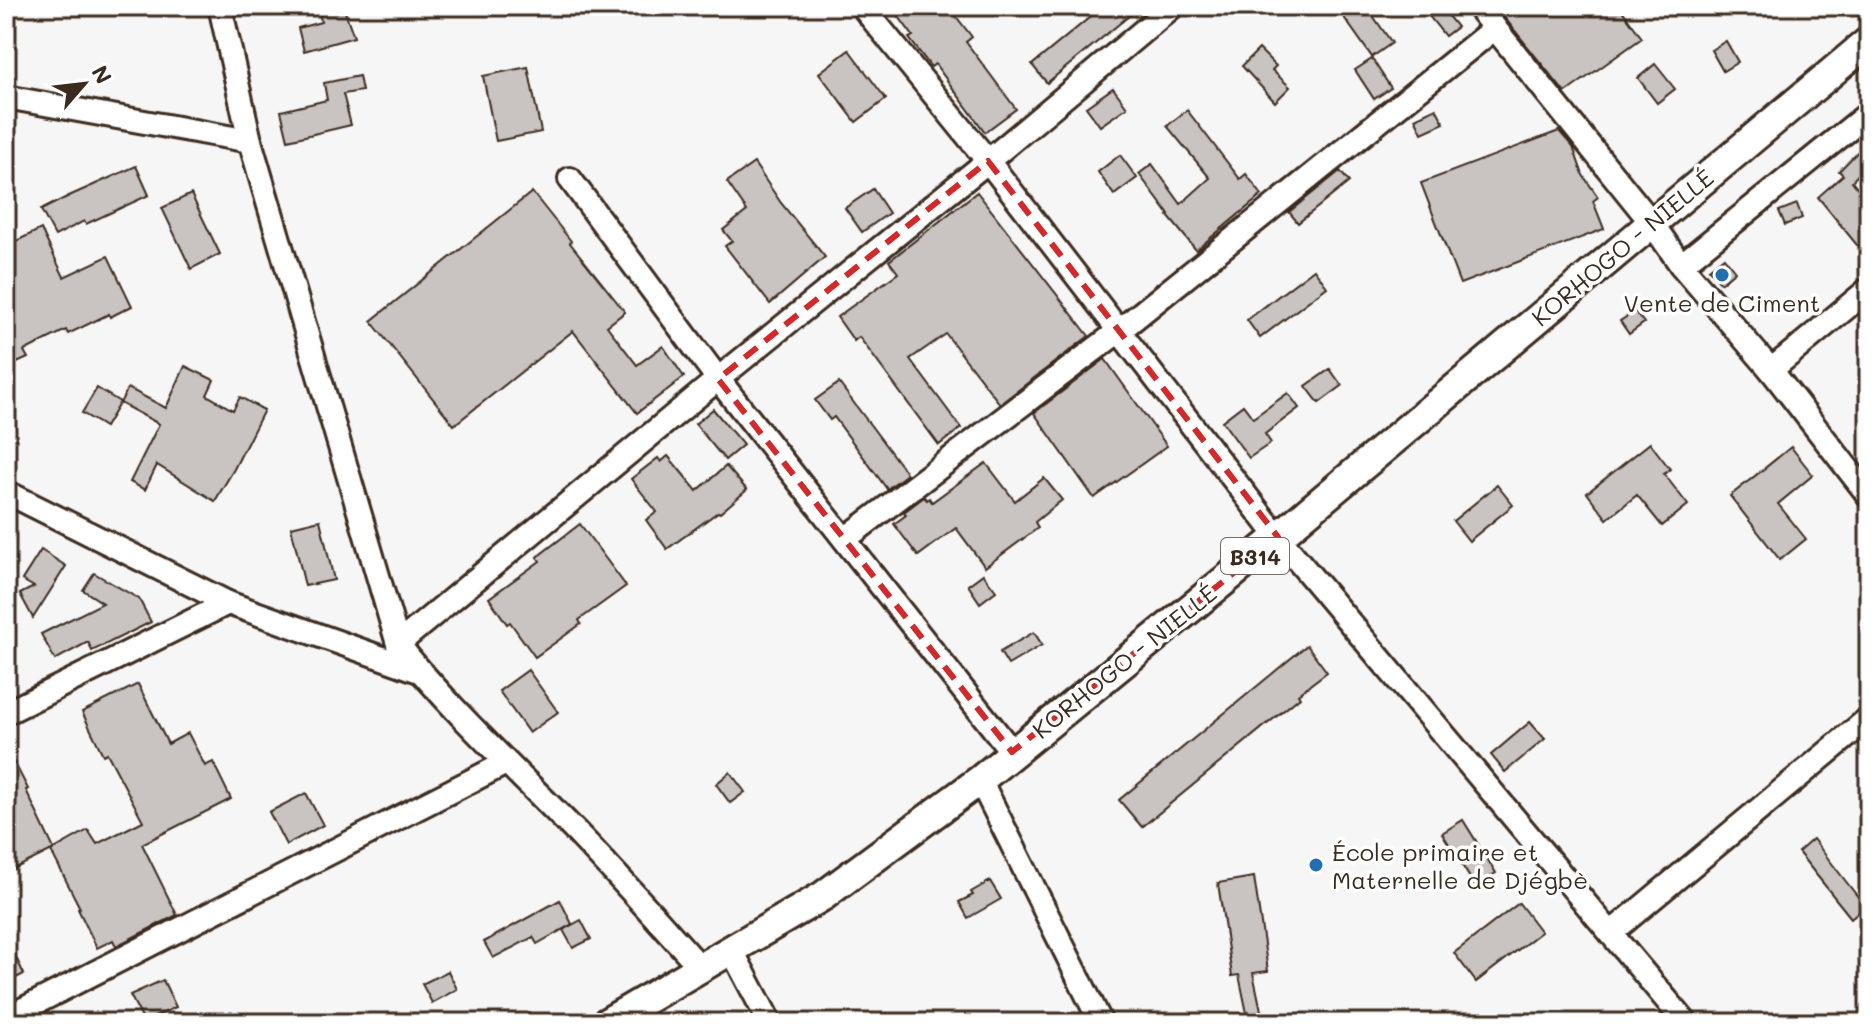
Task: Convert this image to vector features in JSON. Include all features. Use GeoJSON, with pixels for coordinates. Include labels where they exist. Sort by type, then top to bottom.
{"type":"FeatureCollection","features":[{"type":"Feature","properties":{"kind":"main road","name":"KORHOGO - NIELLÉ"},"geometry":{"type":"LineString","coordinates":[[606,1023],[823,896],[980,780],[1278,537],[1869,41]]}},
{"type":"Feature","properties":{"kind":"street"},"geometry":{"type":"LineString","coordinates":[[220,6],[250,141],[398,644],[420,672],[581,837],[701,968]]}},
{"type":"Feature","properties":{"kind":"street"},"geometry":{"type":"LineString","coordinates":[[862,6],[988,161],[1278,537],[1686,1023]]}},
{"type":"Feature","properties":{"kind":"street"},"geometry":{"type":"LineString","coordinates":[[398,644],[1173,6]]}},
{"type":"Feature","properties":{"kind":"street"},"geometry":{"type":"LineString","coordinates":[[1477,6],[1651,222],[1681,265],[1771,370],[1869,496]]}},
{"type":"Feature","properties":{"kind":"street"},"geometry":{"type":"LineString","coordinates":[[845,539],[1119,331],[1495,28]]}},
{"type":"Feature","properties":{"kind":"street"},"geometry":{"type":"LineString","coordinates":[[6,97],[250,141]]}},
{"type":"Feature","properties":{"kind":"street"},"geometry":{"type":"LineString","coordinates":[[1681,265],[1869,113]]}},
{"type":"Feature","properties":{"kind":"street"},"geometry":{"type":"LineString","coordinates":[[570,179],[718,379],[1012,752]]}},
{"type":"Feature","properties":{"kind":"street"},"geometry":{"type":"LineString","coordinates":[[1771,370],[1866,297]]}},
{"type":"Feature","properties":{"kind":"street"},"geometry":{"type":"LineString","coordinates":[[6,492],[228,603],[420,672]]}},
{"type":"Feature","properties":{"kind":"street"},"geometry":{"type":"LineString","coordinates":[[6,713],[228,603]]}},
{"type":"Feature","properties":{"kind":"street"},"geometry":{"type":"LineString","coordinates":[[1611,933],[1869,718]]}},
{"type":"Feature","properties":{"kind":"street"},"geometry":{"type":"LineString","coordinates":[[6,1018],[506,763]]}},
{"type":"Feature","properties":{"kind":"street"},"geometry":{"type":"LineString","coordinates":[[980,780],[1101,1023]]}},
{"type":"Feature","properties":{"kind":"street"},"geometry":{"type":"LineString","coordinates":[[731,949],[770,1023]]}},
{"type":"Feature","properties":{"kind":"highlighted area"},"geometry":{"type":"Polygon","coordinates":[[[988,161],[1278,537],[1012,752],[718,379],[988,161]]]}},
{"type":"Feature","properties":{"kind":"building"},"geometry":{"type":"Polygon","coordinates":[[[318,6],[343,6],[354,37],[304,51],[298,28],[321,22],[318,6]]]}},
{"type":"Feature","properties":{"kind":"building"},"geometry":{"type":"Polygon","coordinates":[[[891,6],[948,6],[972,37],[966,42],[1016,109],[985,132],[935,64],[931,67],[909,38],[913,36],[891,6]]]}},
{"type":"Feature","properties":{"kind":"building"},"geometry":{"type":"Polygon","coordinates":[[[1081,6],[1141,6],[1047,83],[1032,65],[1090,17],[1081,6]]]}},
{"type":"Feature","properties":{"kind":"building"},"geometry":{"type":"Polygon","coordinates":[[[1336,6],[1366,6],[1392,43],[1372,57],[1336,6]]]}},
{"type":"Feature","properties":{"kind":"building"},"geometry":{"type":"Polygon","coordinates":[[[1421,6],[1440,6],[1457,27],[1445,36],[1421,6]]]}},
{"type":"Feature","properties":{"kind":"building"},"geometry":{"type":"Polygon","coordinates":[[[1495,6],[1619,6],[1642,38],[1565,93],[1495,6]]]}},
{"type":"Feature","properties":{"kind":"building"},"geometry":{"type":"Polygon","coordinates":[[[1726,41],[1738,62],[1723,71],[1711,50],[1726,41]]]}},
{"type":"Feature","properties":{"kind":"building"},"geometry":{"type":"Polygon","coordinates":[[[1259,49],[1276,66],[1272,70],[1290,87],[1275,102],[1242,66],[1259,49]]]}},
{"type":"Feature","properties":{"kind":"building"},"geometry":{"type":"Polygon","coordinates":[[[849,50],[886,99],[856,122],[819,73],[849,50]]]}},
{"type":"Feature","properties":{"kind":"building"},"geometry":{"type":"Polygon","coordinates":[[[1372,59],[1391,88],[1374,99],[1355,70],[1372,59]]]}},
{"type":"Feature","properties":{"kind":"building"},"geometry":{"type":"Polygon","coordinates":[[[1655,64],[1675,89],[1657,103],[1638,78],[1655,64]]]}},
{"type":"Feature","properties":{"kind":"building"},"geometry":{"type":"Polygon","coordinates":[[[528,67],[541,132],[496,141],[483,76],[528,67]]]}},
{"type":"Feature","properties":{"kind":"building"},"geometry":{"type":"Polygon","coordinates":[[[359,76],[362,91],[343,94],[351,125],[288,140],[281,111],[327,100],[324,83],[359,76]]]}},
{"type":"Feature","properties":{"kind":"building"},"geometry":{"type":"Polygon","coordinates":[[[1113,88],[1127,107],[1100,126],[1086,107],[1113,88]]]}},
{"type":"Feature","properties":{"kind":"building"},"geometry":{"type":"Polygon","coordinates":[[[1436,108],[1444,123],[1422,133],[1415,118],[1436,108]]]}},
{"type":"Feature","properties":{"kind":"building"},"geometry":{"type":"Polygon","coordinates":[[[1187,110],[1240,179],[1246,174],[1262,195],[1196,250],[1139,174],[1152,164],[1181,204],[1210,178],[1167,126],[1187,110]]]}},
{"type":"Feature","properties":{"kind":"building"},"geometry":{"type":"Polygon","coordinates":[[[1559,131],[1573,147],[1583,175],[1598,197],[1593,201],[1604,229],[1460,284],[1421,183],[1559,131]]]}},
{"type":"Feature","properties":{"kind":"building"},"geometry":{"type":"Polygon","coordinates":[[[1869,140],[1869,163],[1852,181],[1869,202],[1869,260],[1818,197],[1843,175],[1839,171],[1869,140]]]}},
{"type":"Feature","properties":{"kind":"building"},"geometry":{"type":"Polygon","coordinates":[[[1120,155],[1137,178],[1114,195],[1098,172],[1120,155]]]}},
{"type":"Feature","properties":{"kind":"building"},"geometry":{"type":"Polygon","coordinates":[[[754,163],[781,203],[825,257],[770,304],[725,246],[732,241],[723,230],[747,211],[727,182],[754,163]]]}},
{"type":"Feature","properties":{"kind":"building"},"geometry":{"type":"Polygon","coordinates":[[[136,166],[149,195],[55,236],[41,210],[136,166]]]}},
{"type":"Feature","properties":{"kind":"building"},"geometry":{"type":"Polygon","coordinates":[[[1340,171],[1349,182],[1298,223],[1289,212],[1340,171]]]}},
{"type":"Feature","properties":{"kind":"building"},"geometry":{"type":"Polygon","coordinates":[[[873,189],[889,213],[862,232],[845,208],[873,189]]]}},
{"type":"Feature","properties":{"kind":"building"},"geometry":{"type":"Polygon","coordinates":[[[532,192],[625,312],[607,326],[637,365],[663,346],[684,377],[637,413],[573,331],[454,425],[371,321],[532,192]]]}},
{"type":"Feature","properties":{"kind":"building"},"geometry":{"type":"Polygon","coordinates":[[[977,192],[1089,336],[1000,404],[946,334],[910,359],[961,428],[939,445],[859,337],[854,341],[837,317],[898,273],[889,261],[977,192]]]}},
{"type":"Feature","properties":{"kind":"building"},"geometry":{"type":"Polygon","coordinates":[[[191,194],[220,254],[191,269],[162,208],[191,194]]]}},
{"type":"Feature","properties":{"kind":"building"},"geometry":{"type":"Polygon","coordinates":[[[1797,204],[1802,218],[1785,225],[1779,211],[1797,204]]]}},
{"type":"Feature","properties":{"kind":"building"},"geometry":{"type":"Polygon","coordinates":[[[41,229],[64,277],[108,256],[132,306],[68,334],[66,330],[24,351],[28,358],[6,368],[6,246],[41,229]]]}},
{"type":"Feature","properties":{"kind":"building"},"geometry":{"type":"Polygon","coordinates":[[[1724,257],[1735,271],[1721,283],[1709,269],[1724,257]]]}},
{"type":"Feature","properties":{"kind":"building"},"geometry":{"type":"Polygon","coordinates":[[[1314,269],[1327,287],[1260,338],[1247,320],[1314,269]]]}},
{"type":"Feature","properties":{"kind":"building"},"geometry":{"type":"Polygon","coordinates":[[[1635,311],[1644,323],[1629,334],[1620,321],[1635,311]]]}},
{"type":"Feature","properties":{"kind":"building"},"geometry":{"type":"Polygon","coordinates":[[[1105,359],[1167,446],[1094,498],[1034,413],[1105,359]]]}},
{"type":"Feature","properties":{"kind":"building"},"geometry":{"type":"Polygon","coordinates":[[[185,366],[214,380],[207,395],[233,410],[240,397],[264,410],[215,501],[157,465],[145,490],[130,482],[159,424],[120,403],[128,388],[166,408],[185,366]]]}},
{"type":"Feature","properties":{"kind":"building"},"geometry":{"type":"Polygon","coordinates":[[[1330,369],[1342,386],[1319,403],[1306,386],[1330,369]]]}},
{"type":"Feature","properties":{"kind":"building"},"geometry":{"type":"Polygon","coordinates":[[[839,383],[907,474],[887,489],[834,417],[830,420],[815,400],[839,383]]]}},
{"type":"Feature","properties":{"kind":"building"},"geometry":{"type":"Polygon","coordinates":[[[97,388],[120,402],[105,427],[82,413],[97,388]]]}},
{"type":"Feature","properties":{"kind":"building"},"geometry":{"type":"Polygon","coordinates":[[[1288,393],[1299,408],[1265,434],[1271,443],[1249,458],[1222,421],[1243,405],[1253,418],[1288,393]]]}},
{"type":"Feature","properties":{"kind":"building"},"geometry":{"type":"Polygon","coordinates":[[[713,409],[743,445],[725,460],[695,424],[713,409]]]}},
{"type":"Feature","properties":{"kind":"building"},"geometry":{"type":"Polygon","coordinates":[[[1650,443],[1670,469],[1664,474],[1688,505],[1662,526],[1637,495],[1607,519],[1587,493],[1650,443]]]}},
{"type":"Feature","properties":{"kind":"building"},"geometry":{"type":"Polygon","coordinates":[[[1791,447],[1813,475],[1778,504],[1806,539],[1780,560],[1730,496],[1791,447]]]}},
{"type":"Feature","properties":{"kind":"building"},"geometry":{"type":"Polygon","coordinates":[[[668,456],[697,491],[726,466],[747,490],[720,513],[667,549],[646,520],[657,512],[631,479],[658,458],[661,462],[668,456]]]}},
{"type":"Feature","properties":{"kind":"building"},"geometry":{"type":"Polygon","coordinates":[[[986,463],[1015,501],[1044,478],[1062,500],[1035,522],[1038,528],[985,567],[956,528],[918,556],[894,524],[924,497],[932,502],[986,463]]]}},
{"type":"Feature","properties":{"kind":"building"},"geometry":{"type":"Polygon","coordinates":[[[1497,485],[1513,505],[1469,541],[1453,521],[1497,485]]]}},
{"type":"Feature","properties":{"kind":"building"},"geometry":{"type":"Polygon","coordinates":[[[320,520],[334,580],[305,586],[291,527],[320,520]]]}},
{"type":"Feature","properties":{"kind":"building"},"geometry":{"type":"Polygon","coordinates":[[[580,524],[626,586],[535,657],[489,598],[540,561],[537,557],[580,524]]]}},
{"type":"Feature","properties":{"kind":"building"},"geometry":{"type":"Polygon","coordinates":[[[41,550],[66,566],[33,618],[20,594],[34,587],[22,580],[41,550]]]}},
{"type":"Feature","properties":{"kind":"building"},"geometry":{"type":"Polygon","coordinates":[[[94,573],[139,599],[151,622],[92,651],[88,642],[55,660],[41,634],[103,603],[83,590],[94,573]]]}},
{"type":"Feature","properties":{"kind":"building"},"geometry":{"type":"Polygon","coordinates":[[[983,574],[996,591],[980,603],[968,585],[983,574]]]}},
{"type":"Feature","properties":{"kind":"building"},"geometry":{"type":"Polygon","coordinates":[[[1034,632],[1042,645],[1008,665],[1000,652],[1034,632]]]}},
{"type":"Feature","properties":{"kind":"building"},"geometry":{"type":"Polygon","coordinates":[[[1307,645],[1327,672],[1142,827],[1119,800],[1307,645]]]}},
{"type":"Feature","properties":{"kind":"building"},"geometry":{"type":"Polygon","coordinates":[[[528,670],[558,712],[529,733],[499,691],[528,670]]]}},
{"type":"Feature","properties":{"kind":"building"},"geometry":{"type":"Polygon","coordinates":[[[138,684],[168,744],[188,733],[205,766],[213,762],[231,799],[142,844],[177,915],[116,946],[113,940],[97,948],[51,851],[88,830],[97,844],[143,821],[107,753],[103,755],[82,712],[138,684]]]}},
{"type":"Feature","properties":{"kind":"building"},"geometry":{"type":"Polygon","coordinates":[[[1530,722],[1545,739],[1505,772],[1491,755],[1530,722]]]}},
{"type":"Feature","properties":{"kind":"building"},"geometry":{"type":"Polygon","coordinates":[[[6,746],[54,849],[6,873],[6,843],[14,839],[6,822],[6,746]]]}},
{"type":"Feature","properties":{"kind":"building"},"geometry":{"type":"Polygon","coordinates":[[[730,772],[745,792],[730,803],[716,784],[730,772]]]}},
{"type":"Feature","properties":{"kind":"building"},"geometry":{"type":"Polygon","coordinates":[[[306,793],[323,825],[286,845],[269,812],[306,793]]]}},
{"type":"Feature","properties":{"kind":"building"},"geometry":{"type":"Polygon","coordinates":[[[1463,820],[1496,873],[1475,886],[1442,833],[1463,820]]]}},
{"type":"Feature","properties":{"kind":"building"},"geometry":{"type":"Polygon","coordinates":[[[1813,839],[1865,906],[1851,918],[1798,852],[1813,839]]]}},
{"type":"Feature","properties":{"kind":"building"},"geometry":{"type":"Polygon","coordinates":[[[1254,877],[1268,971],[1253,973],[1263,1020],[1249,1023],[1239,975],[1232,976],[1218,883],[1254,877]]]}},
{"type":"Feature","properties":{"kind":"building"},"geometry":{"type":"Polygon","coordinates":[[[990,881],[1001,899],[968,918],[959,902],[990,881]]]}},
{"type":"Feature","properties":{"kind":"building"},"geometry":{"type":"Polygon","coordinates":[[[560,900],[572,924],[537,944],[533,937],[493,958],[484,942],[560,900]]]}},
{"type":"Feature","properties":{"kind":"building"},"geometry":{"type":"Polygon","coordinates":[[[1519,903],[1541,932],[1476,982],[1454,953],[1519,903]]]}},
{"type":"Feature","properties":{"kind":"building"},"geometry":{"type":"Polygon","coordinates":[[[581,920],[591,939],[573,948],[563,930],[581,920]]]}},
{"type":"Feature","properties":{"kind":"building"},"geometry":{"type":"Polygon","coordinates":[[[6,937],[24,974],[6,983],[6,937]]]}},
{"type":"Feature","properties":{"kind":"building"},"geometry":{"type":"Polygon","coordinates":[[[448,971],[457,989],[432,1003],[422,984],[448,971]]]}},
{"type":"Feature","properties":{"kind":"building"},"geometry":{"type":"Polygon","coordinates":[[[163,980],[176,1007],[144,1022],[130,995],[163,980]]]}},
{"type":"Feature","properties":{"kind":"place","name":"Vente de Ciment"},"geometry":{"type":"Point","coordinates":[1722,275]}},
{"type":"Feature","properties":{"kind":"place","name":"École primaire et Maternelle de Djégbè"},"geometry":{"type":"Point","coordinates":[1316,865]}}]}
